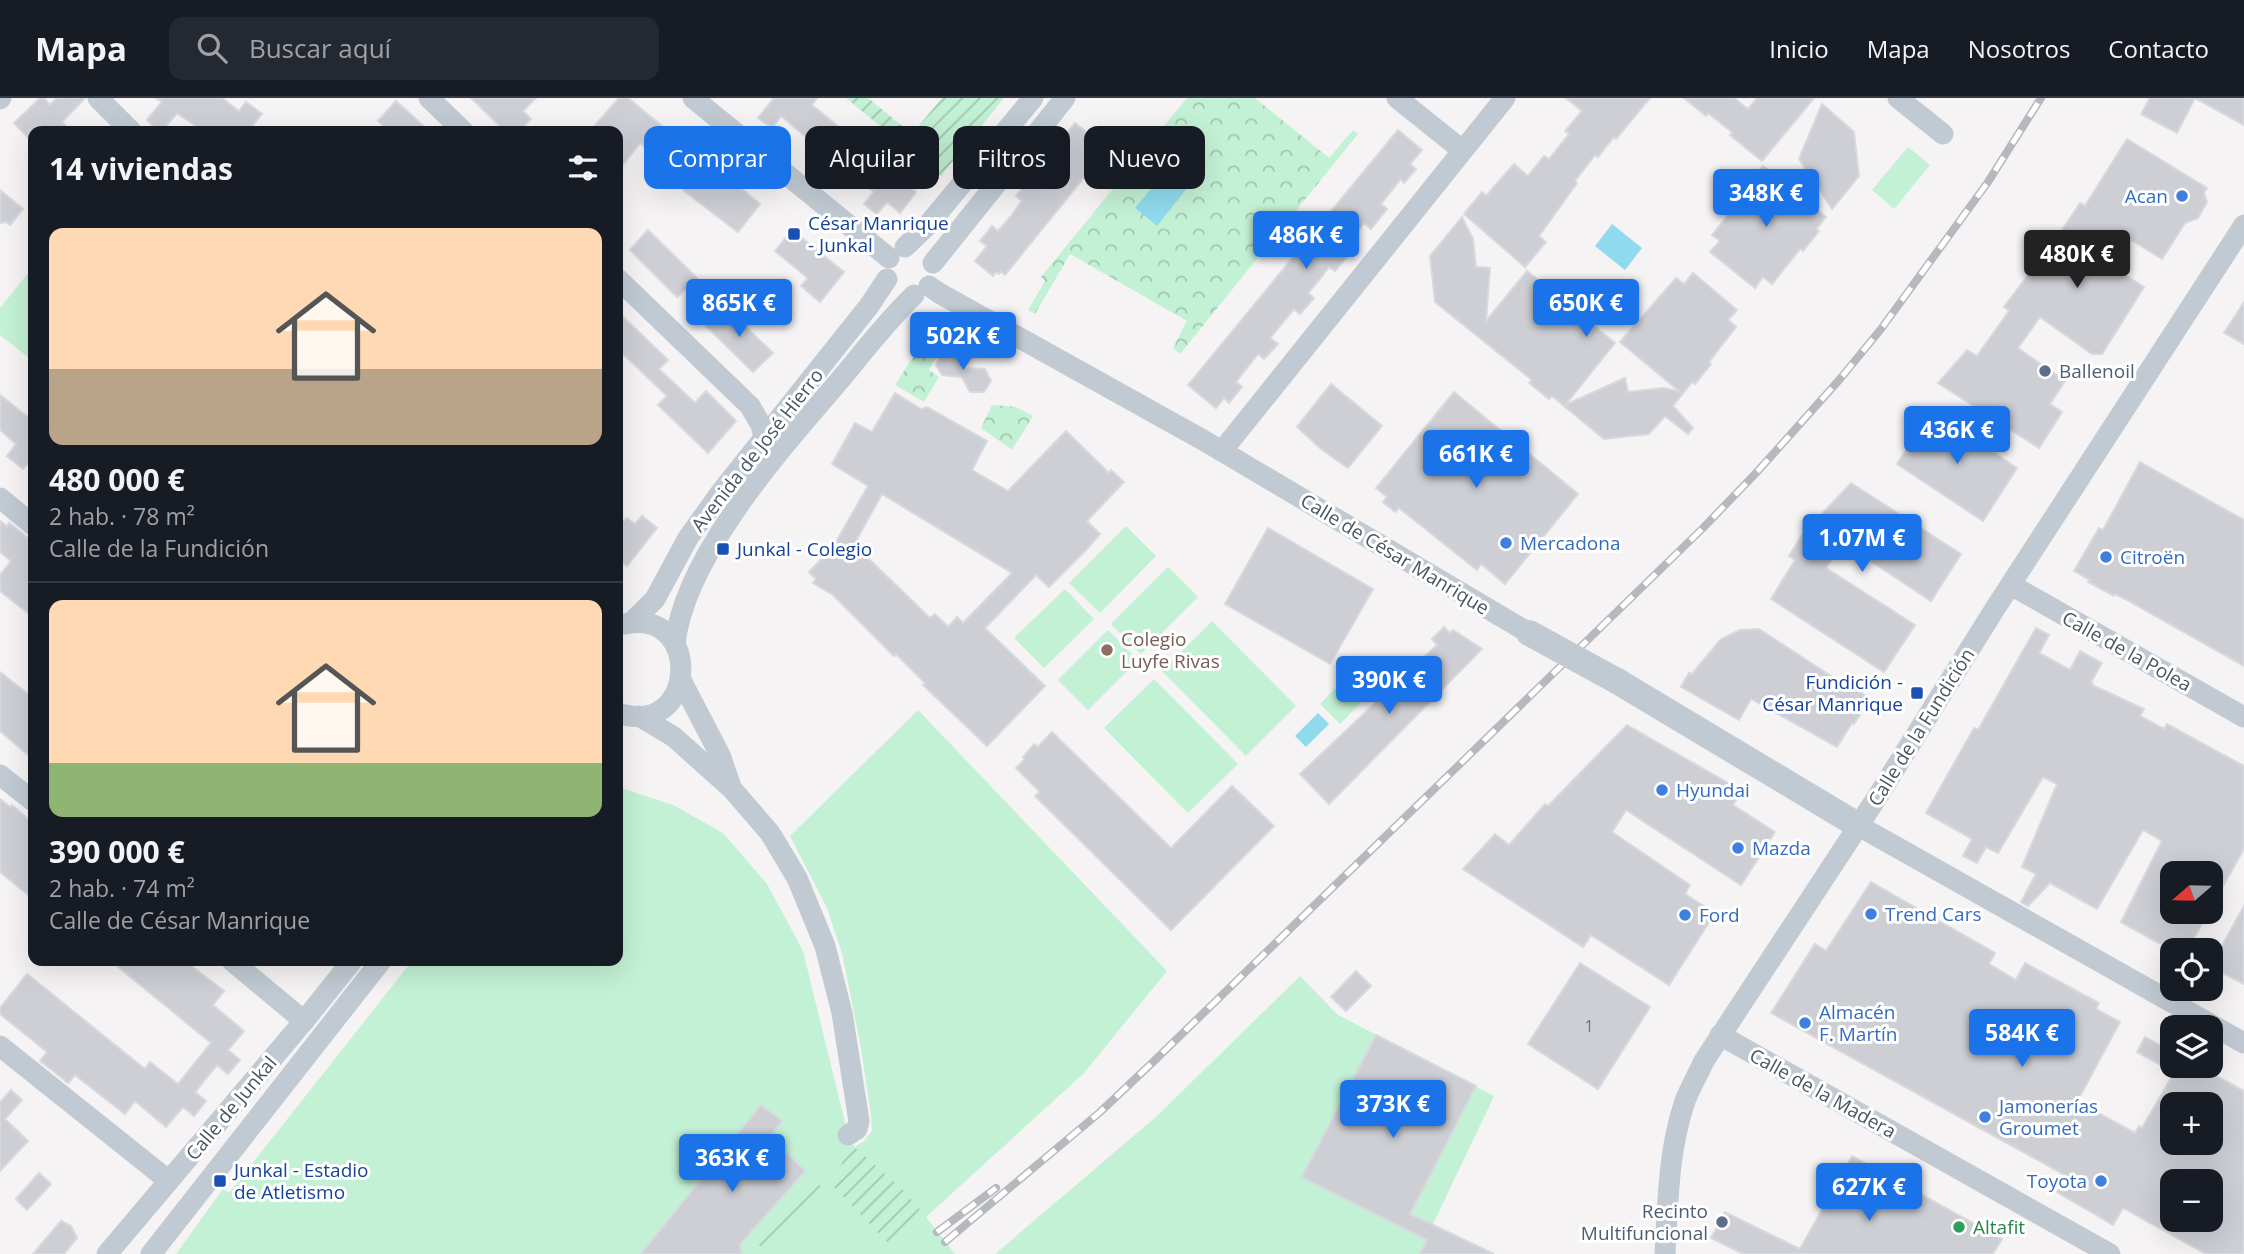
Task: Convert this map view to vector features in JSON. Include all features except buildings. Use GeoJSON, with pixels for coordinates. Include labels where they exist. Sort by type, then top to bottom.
{"type":"FeatureCollection","features":[{"type":"Feature","properties":{"kind":"street"},"geometry":{"type":"LineString","coordinates":[[99,98],[126,126]]}},
{"type":"Feature","properties":{"kind":"street"},"geometry":{"type":"LineString","coordinates":[[429,98],[458,126]]}},
{"type":"Feature","properties":{"kind":"street"},"geometry":{"type":"LineString","coordinates":[[693,98],[717,105],[894,261]]}},
{"type":"Feature","properties":{"kind":"street","name":"Avenida de José Hierro"},"geometry":{"type":"LineString","coordinates":[[625,624],[655,599],[688,538],[721,492],[869,306],[894,261],[927,226],[1033,98]]}},
{"type":"Feature","properties":{"kind":"street"},"geometry":{"type":"LineString","coordinates":[[933,263],[1065,98]]}},
{"type":"Feature","properties":{"kind":"street"},"geometry":{"type":"LineString","coordinates":[[1396,98],[1462,150]]}},
{"type":"Feature","properties":{"kind":"street"},"geometry":{"type":"LineString","coordinates":[[1222,452],[1505,98]]}},
{"type":"Feature","properties":{"kind":"street"},"geometry":{"type":"LineString","coordinates":[[1898,98],[1943,134]]}},
{"type":"Feature","properties":{"kind":"street","name":"Calle de la Fundición"},"geometry":{"type":"LineString","coordinates":[[1665,1254],[1667,1192],[1674,1141],[1686,1100],[1704,1061],[1859,825],[2244,225]]}},
{"type":"Feature","properties":{"kind":"street"},"geometry":{"type":"LineString","coordinates":[[916,248],[923,251],[933,263],[934,275],[921,290],[897,292],[891,286],[894,261],[916,248]]}},
{"type":"Feature","properties":{"kind":"street"},"geometry":{"type":"LineString","coordinates":[[623,284],[750,406],[761,425],[764,437]]}},
{"type":"Feature","properties":{"kind":"street","name":"Avenida de José Hierro"},"geometry":{"type":"LineString","coordinates":[[675,644],[682,613],[693,584],[710,549],[737,508],[809,415],[921,290]]}},
{"type":"Feature","properties":{"kind":"street","name":"Calle de César Manrique"},"geometry":{"type":"LineString","coordinates":[[921,290],[939,293],[1222,452],[1859,825]]}},
{"type":"Feature","properties":{"kind":"street"},"geometry":{"type":"LineString","coordinates":[[0,498],[28,521]]}},
{"type":"Feature","properties":{"kind":"street","name":"Calle de la Polea"},"geometry":{"type":"LineString","coordinates":[[2011,585],[2244,717]]}},
{"type":"Feature","properties":{"kind":"street"},"geometry":{"type":"LineString","coordinates":[[624,715],[649,715],[666,705],[678,689],[682,667],[675,644],[661,630],[652,625],[625,624]]}},
{"type":"Feature","properties":{"kind":"street"},"geometry":{"type":"LineString","coordinates":[[681,680],[720,755],[732,789]]}},
{"type":"Feature","properties":{"kind":"street"},"geometry":{"type":"LineString","coordinates":[[624,715],[674,737],[732,789],[770,832],[797,878],[825,946],[842,1013],[859,1121],[856,1129],[848,1135]]}},
{"type":"Feature","properties":{"kind":"street"},"geometry":{"type":"LineString","coordinates":[[0,775],[28,797]]}},
{"type":"Feature","properties":{"kind":"street"},"geometry":{"type":"LineString","coordinates":[[1859,825],[2244,1043]]}},
{"type":"Feature","properties":{"kind":"street"},"geometry":{"type":"LineString","coordinates":[[238,966],[304,1021]]}},
{"type":"Feature","properties":{"kind":"street","name":"Calle de Junkal"},"geometry":{"type":"LineString","coordinates":[[107,1254],[348,966]]}},
{"type":"Feature","properties":{"kind":"street","name":"Calle de Junkal"},"geometry":{"type":"LineString","coordinates":[[151,1254],[377,966]]}},
{"type":"Feature","properties":{"kind":"street","name":"Calle de la Madera"},"geometry":{"type":"LineString","coordinates":[[1720,1035],[2110,1254]]}},
{"type":"Feature","properties":{"kind":"street"},"geometry":{"type":"LineString","coordinates":[[0,1046],[169,1181]]}},
{"type":"Feature","properties":{"kind":"green space"},"geometry":{"type":"Polygon","coordinates":[[[846,98],[868,98],[902,126],[880,126],[846,98]]]}},
{"type":"Feature","properties":{"kind":"green space"},"geometry":{"type":"Polygon","coordinates":[[[942,98],[1004,98],[981,126],[953,126],[953,161],[941,176],[939,126],[919,126],[942,98]]]}},
{"type":"Feature","properties":{"kind":"green space"},"geometry":{"type":"Polygon","coordinates":[[[1187,98],[1255,98],[1329,158],[1353,130],[1358,134],[1180,354],[1173,348],[1187,321],[1070,254],[1035,314],[1028,310],[1045,281],[1041,277],[1113,189],[1205,189],[1205,126],[1164,126],[1187,98]]]}},
{"type":"Feature","properties":{"kind":"green space"},"geometry":{"type":"Polygon","coordinates":[[[1908,147],[1930,165],[1894,209],[1872,190],[1908,147]]]}},
{"type":"Feature","properties":{"kind":"green space"},"geometry":{"type":"Polygon","coordinates":[[[28,273],[28,357],[0,335],[0,308],[28,273]]]}},
{"type":"Feature","properties":{"kind":"green space"},"geometry":{"type":"Polygon","coordinates":[[[927,335],[943,345],[929,370],[939,377],[924,402],[895,385],[927,335]]]}},
{"type":"Feature","properties":{"kind":"green space"},"geometry":{"type":"Polygon","coordinates":[[[992,405],[1016,407],[1033,416],[1012,450],[981,428],[992,405]]]}},
{"type":"Feature","properties":{"kind":"green space"},"geometry":{"type":"Polygon","coordinates":[[[1126,526],[1156,556],[1100,613],[1069,583],[1126,526]]]}},
{"type":"Feature","properties":{"kind":"green space"},"geometry":{"type":"Polygon","coordinates":[[[1168,567],[1198,597],[1141,654],[1111,624],[1168,567]]]}},
{"type":"Feature","properties":{"kind":"green space"},"geometry":{"type":"Polygon","coordinates":[[[1065,589],[1094,619],[1044,668],[1014,638],[1065,589]]]}},
{"type":"Feature","properties":{"kind":"green space"},"geometry":{"type":"Polygon","coordinates":[[[1212,621],[1296,706],[1246,756],[1162,671],[1212,621]]]}},
{"type":"Feature","properties":{"kind":"green space"},"geometry":{"type":"Polygon","coordinates":[[[1108,630],[1138,660],[1088,710],[1058,680],[1108,630]]]}},
{"type":"Feature","properties":{"kind":"green space"},"geometry":{"type":"Polygon","coordinates":[[[1359,664],[1379,684],[1340,724],[1320,704],[1359,664]]]}},
{"type":"Feature","properties":{"kind":"green space"},"geometry":{"type":"Polygon","coordinates":[[[1154,679],[1238,764],[1188,813],[1104,728],[1154,679]]]}},
{"type":"Feature","properties":{"kind":"green space"},"geometry":{"type":"Polygon","coordinates":[[[918,710],[1167,971],[1084,1073],[926,1217],[955,1254],[176,1254],[223,1189],[229,1193],[408,966],[623,966],[623,789],[673,805],[723,833],[767,884],[803,951],[850,1143],[855,1147],[864,1141],[872,1131],[871,1115],[842,953],[827,908],[790,836],[918,710]]]}},
{"type":"Feature","properties":{"kind":"green space"},"geometry":{"type":"Polygon","coordinates":[[[1300,976],[1338,1015],[1494,1096],[1433,1224],[1494,1254],[995,1254],[1157,1116],[1300,976]]]}},
{"type":"Feature","properties":{"kind":"green space"},"geometry":{"type":"Polygon","coordinates":[[[850,1143],[903,1190],[926,1217],[894,1249],[833,1186],[850,1143]]]}},
{"type":"Feature","properties":{"kind":"green space"},"geometry":{"type":"Polygon","coordinates":[[[813,1179],[821,1187],[765,1250],[756,1243],[813,1179]]]}},
{"type":"Feature","properties":{"kind":"water"},"geometry":{"type":"Polygon","coordinates":[[[1151,189],[1186,189],[1157,226],[1135,208],[1151,189]]]}},
{"type":"Feature","properties":{"kind":"water"},"geometry":{"type":"Polygon","coordinates":[[[1612,224],[1642,248],[1625,270],[1595,246],[1612,224]]]}},
{"type":"Feature","properties":{"kind":"water"},"geometry":{"type":"Polygon","coordinates":[[[1318,713],[1329,724],[1306,747],[1295,736],[1318,713]]]}},
{"type":"Feature","properties":{"kind":"railway"},"geometry":{"type":"LineString","coordinates":[[945,1242],[1099,1113],[1153,1062],[1703,528],[1756,473],[1881,329],[1988,182],[2041,98]]}},
{"type":"Feature","properties":{"kind":"railway"},"geometry":{"type":"LineString","coordinates":[[937,1232],[996,1188]]}},
{"type":"Feature","properties":{"kind":"place","name":"Acan"},"geometry":{"type":"Point","coordinates":[2182,196]}},
{"type":"Feature","properties":{"kind":"place","name":"César Manrique - Junkal"},"geometry":{"type":"Point","coordinates":[794,234]}},
{"type":"Feature","properties":{"kind":"place","name":"Ballenoil"},"geometry":{"type":"Point","coordinates":[2045,371]}},
{"type":"Feature","properties":{"kind":"place","name":"Mercadona"},"geometry":{"type":"Point","coordinates":[1506,543]}},
{"type":"Feature","properties":{"kind":"place","name":"Junkal - Colegio"},"geometry":{"type":"Point","coordinates":[723,549]}},
{"type":"Feature","properties":{"kind":"place","name":"Citroën"},"geometry":{"type":"Point","coordinates":[2106,557]}},
{"type":"Feature","properties":{"kind":"place","name":"Colegio Luyfe Rivas"},"geometry":{"type":"Point","coordinates":[1107,650]}},
{"type":"Feature","properties":{"kind":"place","name":"Fundición - César Manrique"},"geometry":{"type":"Point","coordinates":[1917,693]}},
{"type":"Feature","properties":{"kind":"place","name":"Hyundai"},"geometry":{"type":"Point","coordinates":[1662,790]}},
{"type":"Feature","properties":{"kind":"place","name":"Mazda"},"geometry":{"type":"Point","coordinates":[1738,848]}},
{"type":"Feature","properties":{"kind":"place","name":"Trend Cars"},"geometry":{"type":"Point","coordinates":[1871,914]}},
{"type":"Feature","properties":{"kind":"place","name":"Ford"},"geometry":{"type":"Point","coordinates":[1685,915]}},
{"type":"Feature","properties":{"kind":"place","name":"Almacén F. Martín"},"geometry":{"type":"Point","coordinates":[1805,1023]}},
{"type":"Feature","properties":{"kind":"place","name":"Jamonerías Groumet"},"geometry":{"type":"Point","coordinates":[1985,1117]}},
{"type":"Feature","properties":{"kind":"place","name":"Junkal - Estadio de Atletismo"},"geometry":{"type":"Point","coordinates":[220,1181]}},
{"type":"Feature","properties":{"kind":"place","name":"Toyota"},"geometry":{"type":"Point","coordinates":[2101,1181]}},
{"type":"Feature","properties":{"kind":"place","name":"Recinto Multifuncional"},"geometry":{"type":"Point","coordinates":[1722,1222]}},
{"type":"Feature","properties":{"kind":"place","name":"Altafit"},"geometry":{"type":"Point","coordinates":[1959,1227]}}]}
